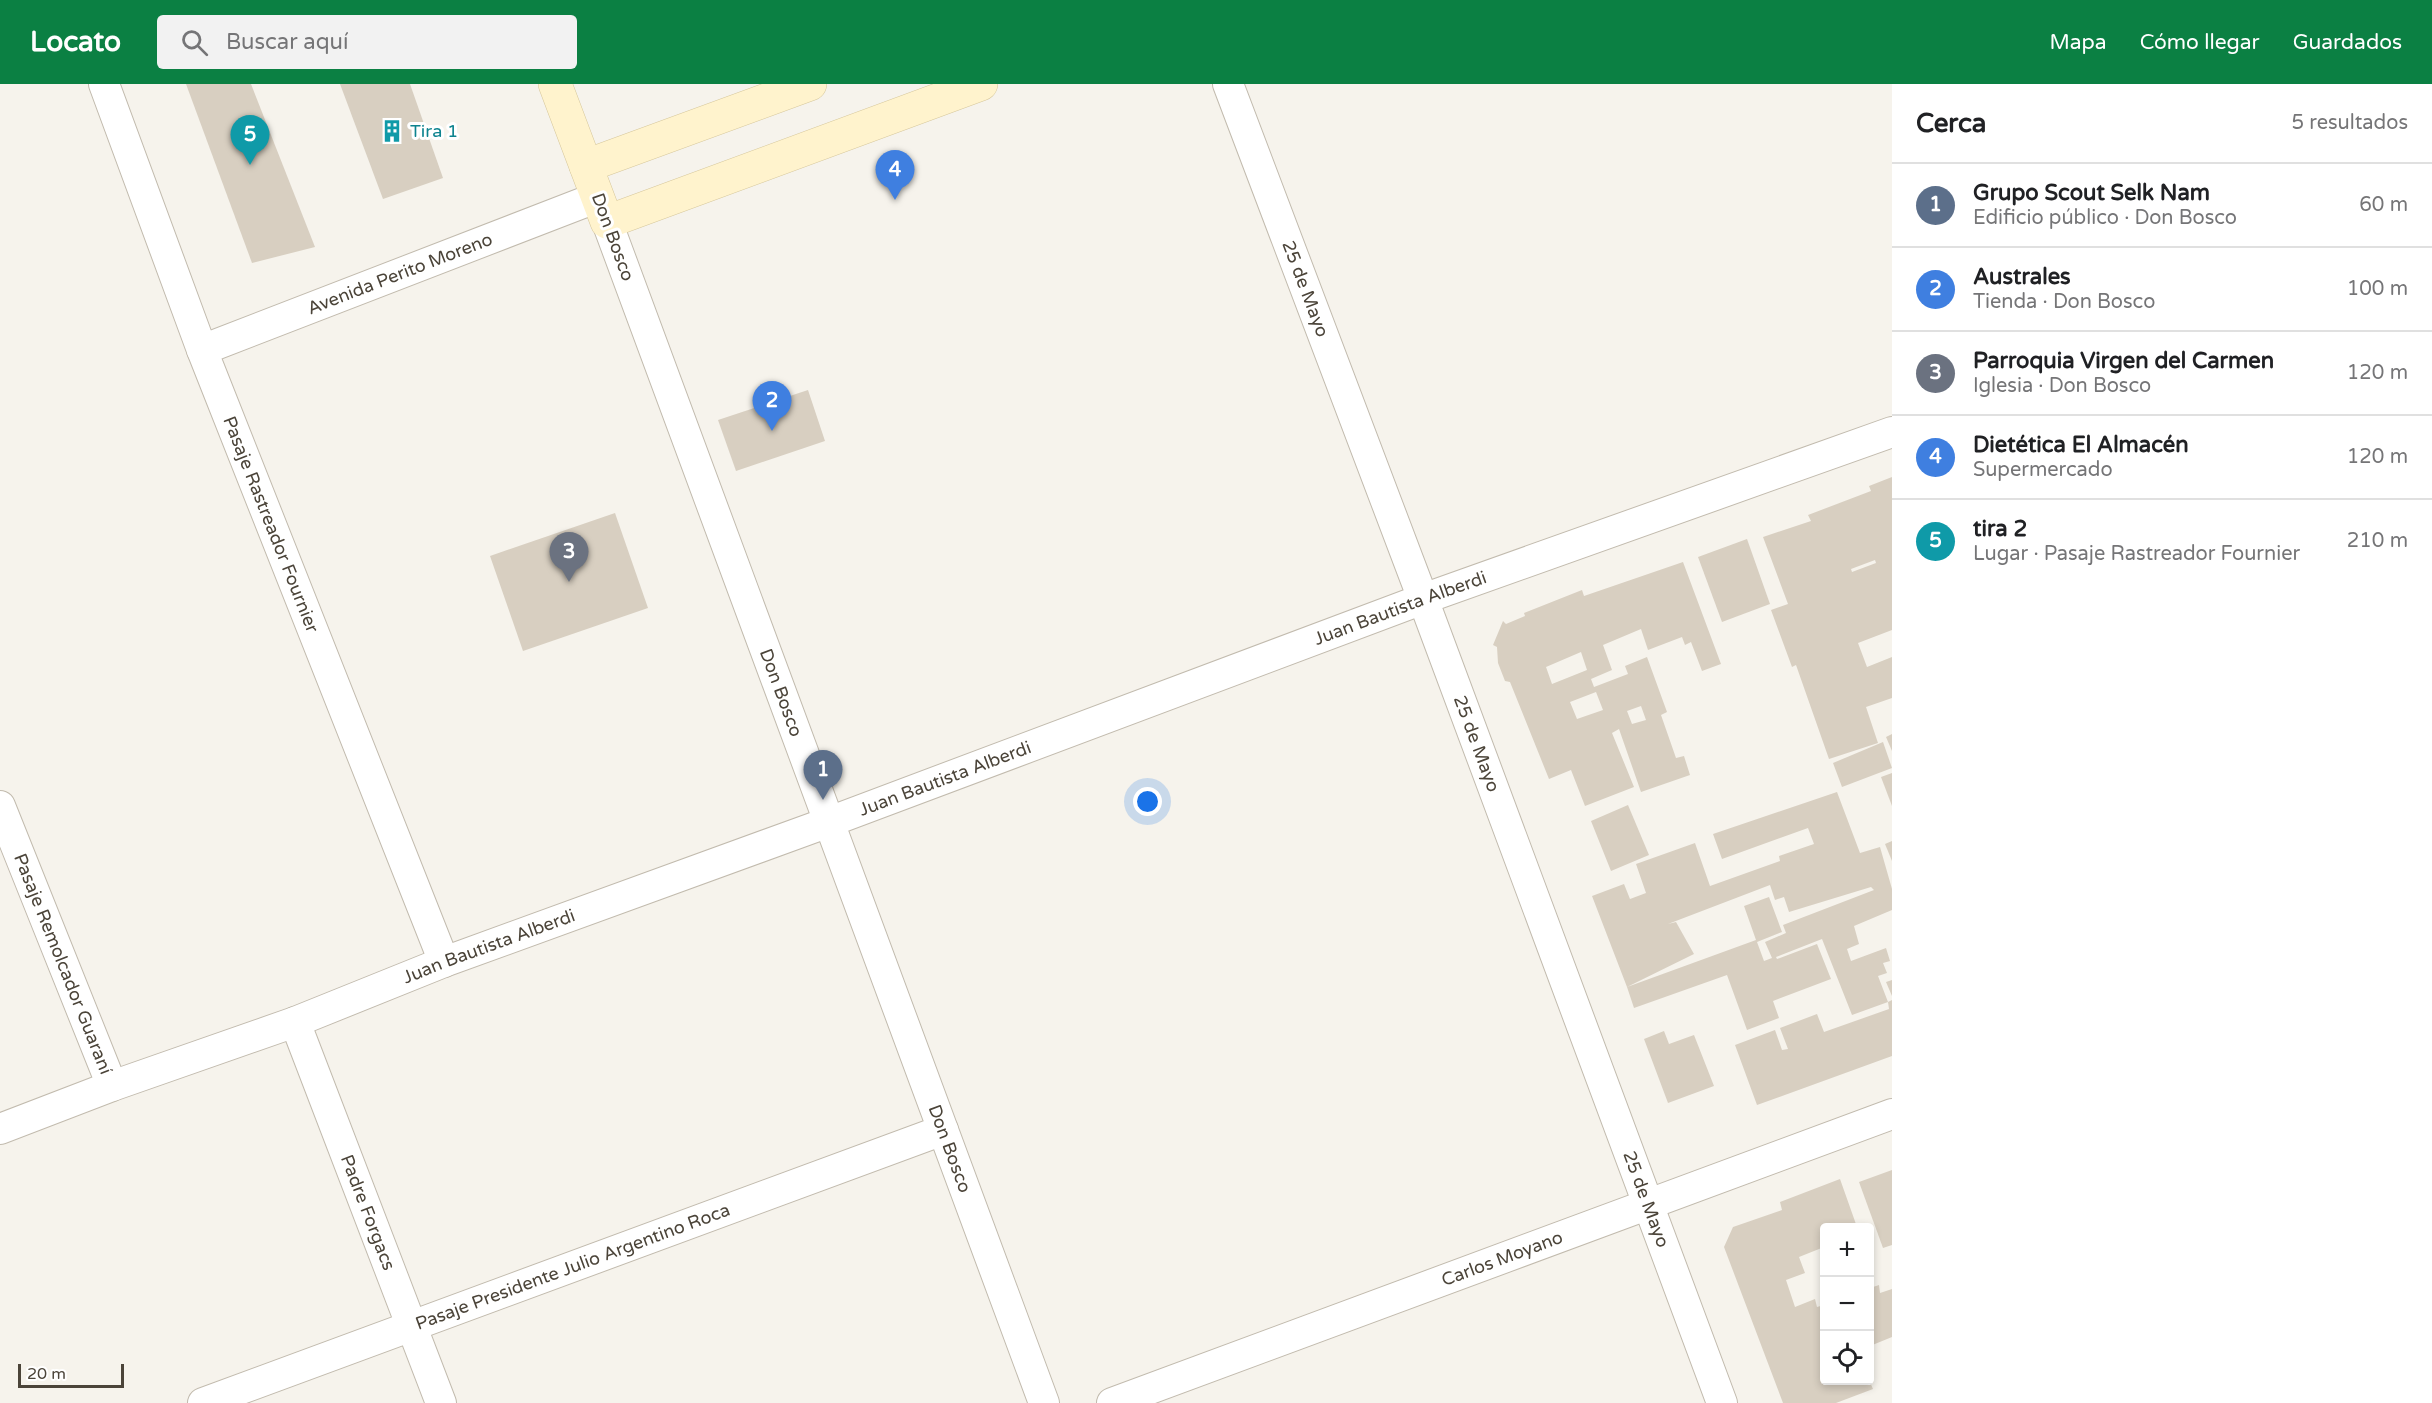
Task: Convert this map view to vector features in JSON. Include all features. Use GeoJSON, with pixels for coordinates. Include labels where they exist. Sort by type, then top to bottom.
{"type":"FeatureCollection","features":[{"type":"Feature","properties":{"kind":"street","name":"Pasaje Rastreador Fournier"},"geometry":{"type":"LineString","coordinates":[[104,84],[202,350],[444,962]]}},
{"type":"Feature","properties":{"kind":"street","name":"Don Bosco"},"geometry":{"type":"LineString","coordinates":[[555,84],[1044,1403]]}},
{"type":"Feature","properties":{"kind":"street"},"geometry":{"type":"LineString","coordinates":[[586,166],[810,84]]}},
{"type":"Feature","properties":{"kind":"street","name":"Avenida Perito Moreno"},"geometry":{"type":"LineString","coordinates":[[202,350],[602,209],[981,84]]}},
{"type":"Feature","properties":{"kind":"street","name":"25 de Mayo"},"geometry":{"type":"LineString","coordinates":[[1228,84],[1423,599],[1722,1403]]}},
{"type":"Feature","properties":{"kind":"street","name":"Juan Bautista Alberdi"},"geometry":{"type":"LineString","coordinates":[[0,1129],[112,1086],[295,1022],[444,962],[829,822],[1423,599],[1892,432]]}},
{"type":"Feature","properties":{"kind":"street","name":"Pasaje Remolcador Guaraní"},"geometry":{"type":"LineString","coordinates":[[0,806],[112,1086]]}},
{"type":"Feature","properties":{"kind":"street","name":"Padre Forgacs"},"geometry":{"type":"LineString","coordinates":[[295,1022],[441,1403]]}},
{"type":"Feature","properties":{"kind":"street","name":"Carlos Moyano"},"geometry":{"type":"LineString","coordinates":[[1112,1403],[1892,1114]]}},
{"type":"Feature","properties":{"kind":"street","name":"Pasaje Presidente Julio Argentino Roca"},"geometry":{"type":"LineString","coordinates":[[203,1403],[943,1130]]}},
{"type":"Feature","properties":{"kind":"building"},"geometry":{"type":"Polygon","coordinates":[[[186,84],[251,84],[315,247],[252,263],[186,84]]]}},
{"type":"Feature","properties":{"kind":"building","name":"Tira 1"},"geometry":{"type":"Polygon","coordinates":[[[340,84],[410,84],[443,178],[383,199],[340,84]]]}},
{"type":"Feature","properties":{"kind":"building"},"geometry":{"type":"Polygon","coordinates":[[[808,390],[825,441],[736,471],[718,420],[808,390]]]}},
{"type":"Feature","properties":{"kind":"building"},"geometry":{"type":"Polygon","coordinates":[[[1892,477],[1892,630],[1858,643],[1867,667],[1892,657],[1892,698],[1866,707],[1878,743],[1829,759],[1796,665],[1792,667],[1771,610],[1788,604],[1763,537],[1811,521],[1808,515],[1871,491],[1869,486],[1892,477]],[[1875,560],[1851,569],[1852,572],[1876,563],[1875,560]]]}},
{"type":"Feature","properties":{"kind":"building"},"geometry":{"type":"Polygon","coordinates":[[[615,513],[648,608],[523,651],[490,556],[615,513]]]}},
{"type":"Feature","properties":{"kind":"building"},"geometry":{"type":"Polygon","coordinates":[[[1747,539],[1770,604],[1722,622],[1698,557],[1747,539]]]}},
{"type":"Feature","properties":{"kind":"building"},"geometry":{"type":"Polygon","coordinates":[[[1683,562],[1721,664],[1702,671],[1691,642],[1685,645],[1682,637],[1648,650],[1641,629],[1603,645],[1612,670],[1591,679],[1594,687],[1628,674],[1625,666],[1647,657],[1667,712],[1661,715],[1676,758],[1684,756],[1690,775],[1641,792],[1619,729],[1612,733],[1634,787],[1585,806],[1571,770],[1549,779],[1510,682],[1505,681],[1498,663],[1497,647],[1493,645],[1503,621],[1506,624],[1525,616],[1524,613],[1582,590],[1584,596],[1683,562]],[[1581,652],[1546,667],[1552,684],[1587,670],[1581,652]],[[1596,692],[1570,702],[1577,719],[1603,710],[1596,692]],[[1641,706],[1627,711],[1632,724],[1646,720],[1641,706]]]}},
{"type":"Feature","properties":{"kind":"building"},"geometry":{"type":"Polygon","coordinates":[[[1892,734],[1892,751],[1886,737],[1892,734]]]}},
{"type":"Feature","properties":{"kind":"building"},"geometry":{"type":"Polygon","coordinates":[[[1883,742],[1892,768],[1842,787],[1833,763],[1883,742]]]}},
{"type":"Feature","properties":{"kind":"building"},"geometry":{"type":"Polygon","coordinates":[[[1892,773],[1892,806],[1881,777],[1892,773]]]}},
{"type":"Feature","properties":{"kind":"building"},"geometry":{"type":"Polygon","coordinates":[[[1837,792],[1860,853],[1880,847],[1892,889],[1892,910],[1854,926],[1859,944],[1847,949],[1851,961],[1886,948],[1890,961],[1883,963],[1887,973],[1878,976],[1888,1002],[1852,1015],[1822,939],[1776,957],[1777,959],[1817,944],[1831,979],[1773,1001],[1779,1018],[1747,1030],[1727,975],[1634,1008],[1592,896],[1624,884],[1630,899],[1646,893],[1636,864],[1695,843],[1710,886],[1780,861],[1779,856],[1814,844],[1808,828],[1722,859],[1713,834],[1837,792]],[[1770,885],[1668,924],[1676,922],[1694,954],[1627,987],[1756,940],[1744,906],[1769,897],[1782,932],[1757,942],[1764,961],[1772,958],[1765,942],[1786,933],[1783,925],[1874,890],[1871,887],[1789,912],[1784,897],[1775,900],[1770,885]]]}},
{"type":"Feature","properties":{"kind":"building"},"geometry":{"type":"Polygon","coordinates":[[[1628,805],[1649,855],[1611,871],[1591,821],[1628,805]]]}},
{"type":"Feature","properties":{"kind":"building"},"geometry":{"type":"Polygon","coordinates":[[[1892,841],[1892,861],[1885,844],[1892,841]]]}},
{"type":"Feature","properties":{"kind":"building"},"geometry":{"type":"Polygon","coordinates":[[[1892,980],[1892,996],[1886,982],[1892,980]]]}},
{"type":"Feature","properties":{"kind":"building"},"geometry":{"type":"Polygon","coordinates":[[[1892,1000],[1892,1056],[1757,1105],[1735,1045],[1775,1030],[1782,1050],[1788,1049],[1780,1028],[1817,1014],[1824,1032],[1889,1009],[1888,1002],[1892,1000]]]}},
{"type":"Feature","properties":{"kind":"building"},"geometry":{"type":"Polygon","coordinates":[[[1664,1031],[1669,1044],[1694,1035],[1714,1086],[1668,1103],[1644,1039],[1664,1031]]]}},
{"type":"Feature","properties":{"kind":"building"},"geometry":{"type":"Polygon","coordinates":[[[1892,1170],[1892,1245],[1883,1248],[1859,1182],[1892,1170]]]}},
{"type":"Feature","properties":{"kind":"building"},"geometry":{"type":"Polygon","coordinates":[[[1840,1179],[1856,1223],[1820,1223],[1820,1249],[1799,1257],[1805,1273],[1786,1280],[1795,1307],[1815,1299],[1817,1307],[1820,1306],[1820,1385],[1871,1385],[1873,1389],[1836,1403],[1783,1403],[1724,1247],[1733,1227],[1782,1210],[1780,1202],[1840,1179]]]}},
{"type":"Feature","properties":{"kind":"building"},"geometry":{"type":"Polygon","coordinates":[[[1879,1285],[1880,1293],[1892,1289],[1892,1337],[1874,1344],[1874,1331],[1874,1287],[1879,1285]]]}},
{"type":"Feature","properties":{"kind":"place","name":"Tira 1"},"geometry":{"type":"Point","coordinates":[392,131]}},
{"type":"Feature","properties":{"kind":"place","name":"tira 2"},"geometry":{"type":"Point","coordinates":[250,165]}},
{"type":"Feature","properties":{"kind":"place","name":"Dietética El Almacén"},"geometry":{"type":"Point","coordinates":[895,200]}},
{"type":"Feature","properties":{"kind":"place","name":"Australes"},"geometry":{"type":"Point","coordinates":[772,431]}},
{"type":"Feature","properties":{"kind":"place","name":"Parroquia Virgen del Carmen"},"geometry":{"type":"Point","coordinates":[569,582]}},
{"type":"Feature","properties":{"kind":"place","name":"Grupo Scout Selk Nam"},"geometry":{"type":"Point","coordinates":[823,800]}}]}
